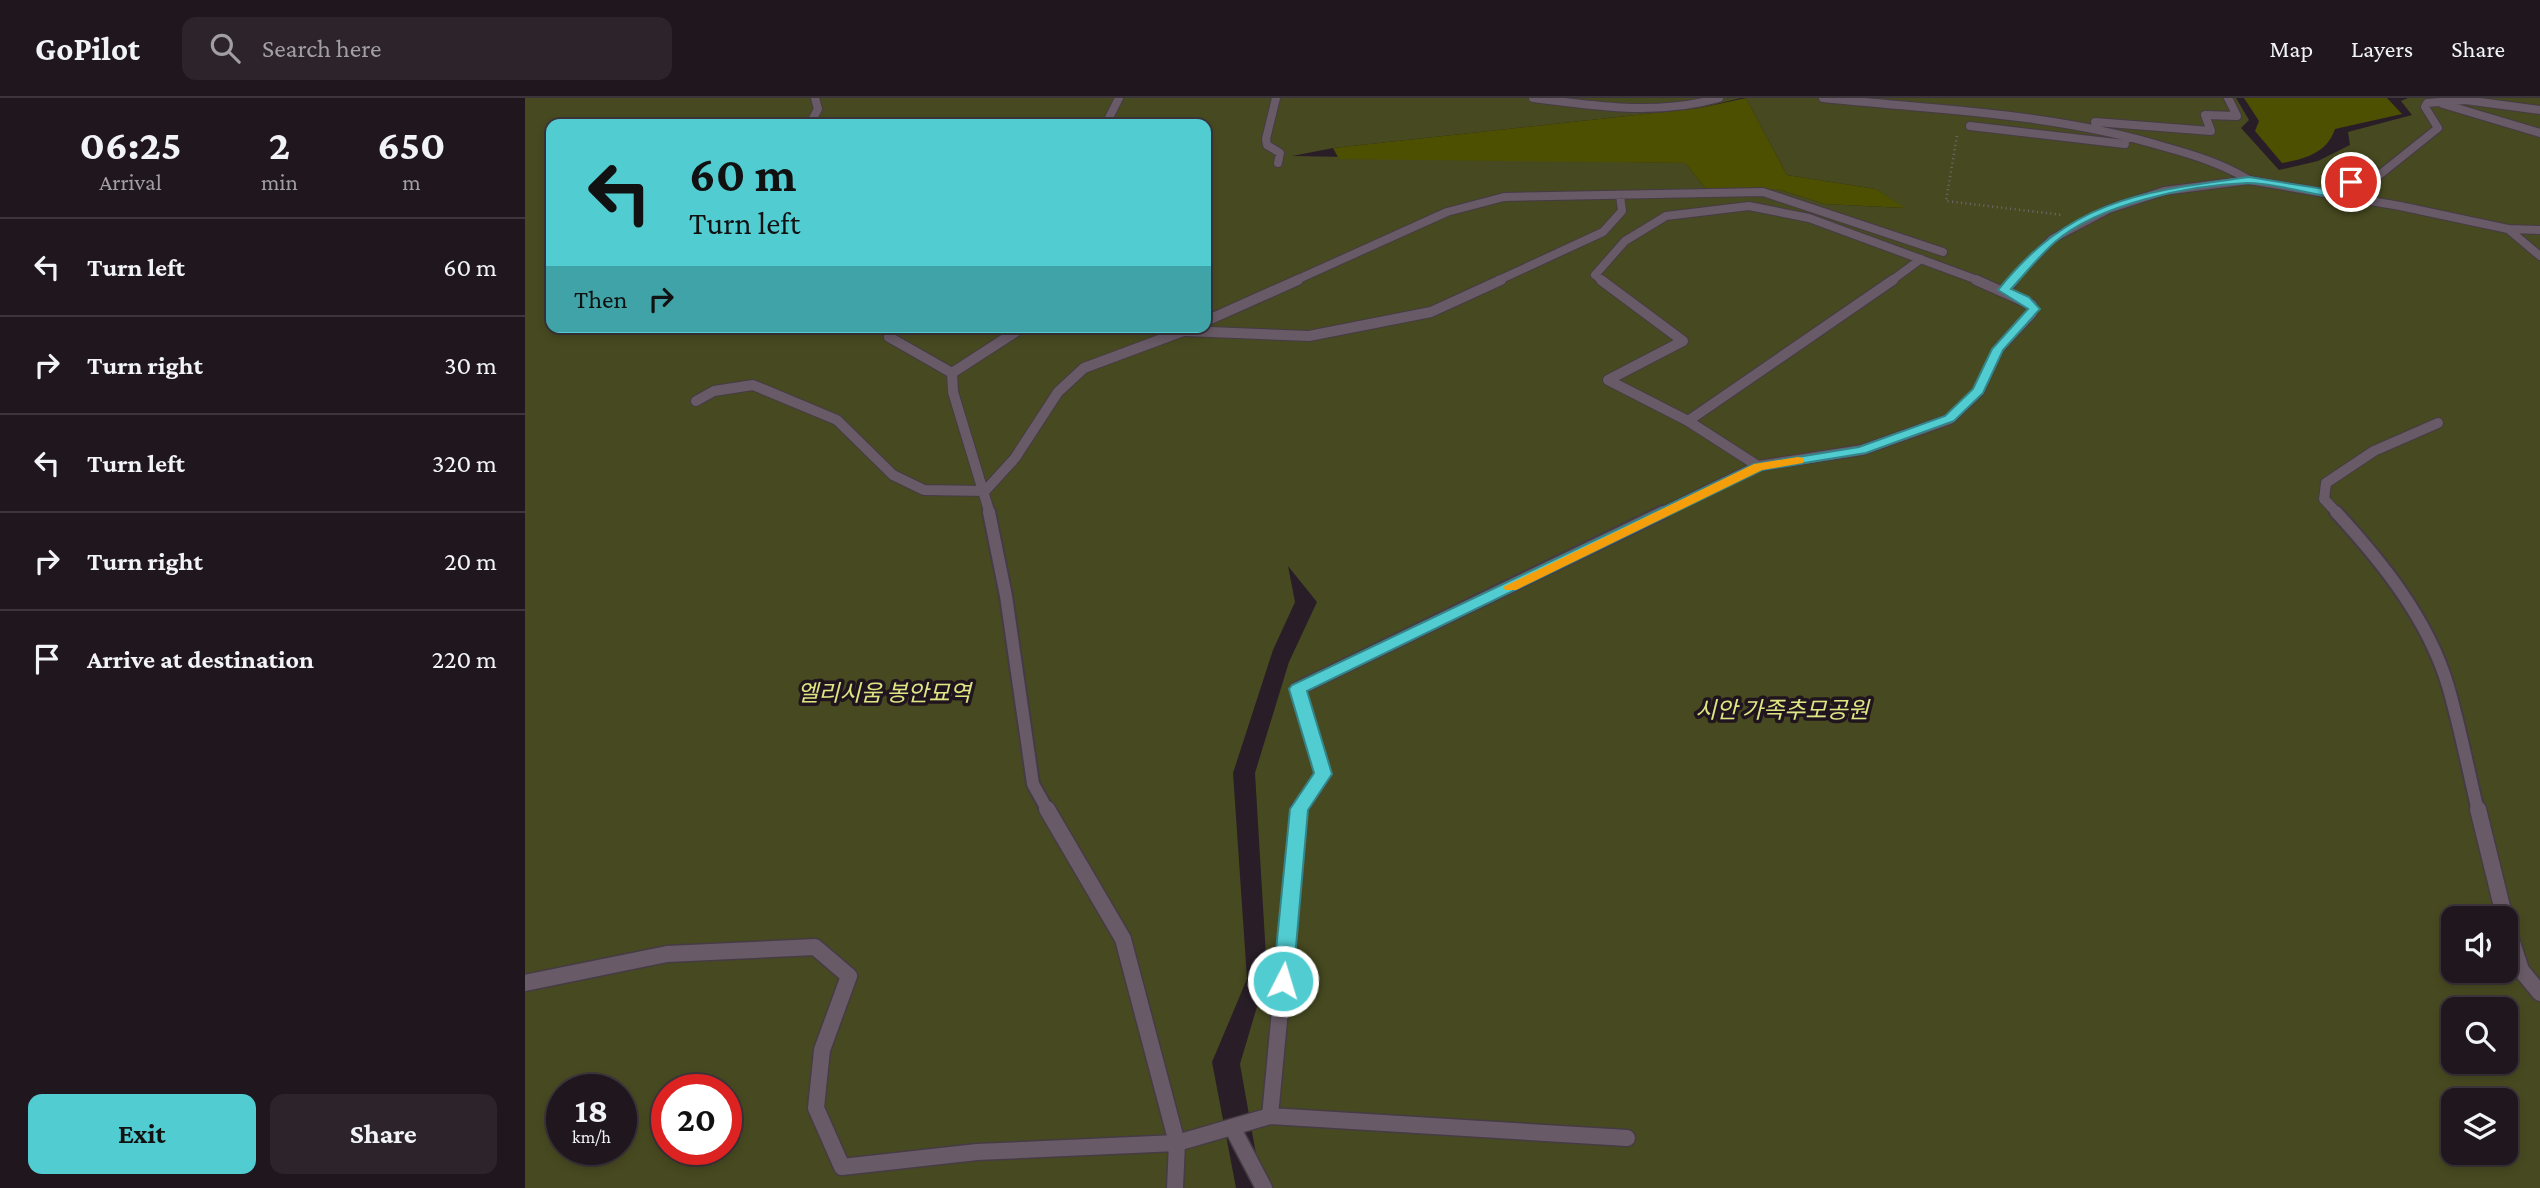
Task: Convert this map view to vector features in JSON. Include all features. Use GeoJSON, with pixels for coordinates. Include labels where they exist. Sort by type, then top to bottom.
{"type":"FeatureCollection","features":[{"type":"Feature","properties":{"kind":"lane"},"geometry":{"type":"LineString","coordinates":[[813,119],[818,109],[815,98]]}},
{"type":"Feature","properties":{"kind":"lane"},"geometry":{"type":"LineString","coordinates":[[1108,119],[1119,98]]}},
{"type":"Feature","properties":{"kind":"lane"},"geometry":{"type":"LineString","coordinates":[[1276,98],[1266,139],[1267,145],[1279,153],[1278,163]]}},
{"type":"Feature","properties":{"kind":"lane"},"geometry":{"type":"LineString","coordinates":[[1532,98],[1632,108],[1673,106],[1719,98]]}},
{"type":"Feature","properties":{"kind":"lane"},"geometry":{"type":"LineString","coordinates":[[1823,98],[2070,125],[2124,135],[2211,162],[2249,180],[2508,229],[2540,230]]}},
{"type":"Feature","properties":{"kind":"lane"},"geometry":{"type":"LineString","coordinates":[[2070,125],[2074,121],[2211,131],[2205,115],[2237,116],[2228,98]]}},
{"type":"Feature","properties":{"kind":"lane"},"geometry":{"type":"LineString","coordinates":[[2326,193],[2332,186],[2378,176],[2438,128],[2425,107],[2435,101],[2465,100],[2540,110]]}},
{"type":"Feature","properties":{"kind":"lane"},"geometry":{"type":"LineString","coordinates":[[2435,101],[2540,133]]}},
{"type":"Feature","properties":{"kind":"lane"},"geometry":{"type":"LineString","coordinates":[[1970,126],[2125,144],[2124,135]]}},
{"type":"Feature","properties":{"kind":"lane"},"geometry":{"type":"LineString","coordinates":[[2004,290],[2052,239],[2088,218],[2145,195],[2249,180]]}},
{"type":"Feature","properties":{"kind":"lane"},"geometry":{"type":"LineString","coordinates":[[1211,319],[1447,212],[1504,197],[1748,191],[1774,194],[1944,252]]}},
{"type":"Feature","properties":{"kind":"lane"},"geometry":{"type":"LineString","coordinates":[[1211,330],[1309,335],[1431,312],[1603,232],[1622,211],[1620,195]]}},
{"type":"Feature","properties":{"kind":"lane"},"geometry":{"type":"LineString","coordinates":[[1270,1116],[1299,809],[1324,774],[1297,689],[1758,467],[1862,450],[1949,419],[1979,391],[1998,349],[2035,309],[2025,299],[2004,290],[1798,215],[1749,206],[1666,216],[1625,241],[1595,275],[1683,341],[1608,380],[1688,421],[1758,467]]}},
{"type":"Feature","properties":{"kind":"lane"},"geometry":{"type":"LineString","coordinates":[[2508,229],[2537,252]]}},
{"type":"Feature","properties":{"kind":"lane"},"geometry":{"type":"LineString","coordinates":[[1688,421],[1846,315],[1920,260]]}},
{"type":"Feature","properties":{"kind":"lane"},"geometry":{"type":"LineString","coordinates":[[890,333],[889,337],[952,373]]}},
{"type":"Feature","properties":{"kind":"lane"},"geometry":{"type":"LineString","coordinates":[[952,373],[1014,333]]}},
{"type":"Feature","properties":{"kind":"lane"},"geometry":{"type":"LineString","coordinates":[[697,401],[713,391],[753,386],[837,420],[893,475],[924,490],[985,491],[1015,458],[1058,392],[1084,368],[1179,333]]}},
{"type":"Feature","properties":{"kind":"lane"},"geometry":{"type":"LineString","coordinates":[[952,373],[953,392],[985,491],[1006,596],[1033,783],[1123,939],[1177,1143],[1175,1188]]}},
{"type":"Feature","properties":{"kind":"lane"},"geometry":{"type":"LineString","coordinates":[[2438,423],[2374,451],[2326,483],[2324,499],[2378,559],[2426,635],[2447,684],[2502,906]]}},
{"type":"Feature","properties":{"kind":"lane"},"geometry":{"type":"LineString","coordinates":[[525,983],[667,954],[815,947],[849,976],[822,1050],[817,1108],[842,1167],[977,1153],[1177,1143],[1270,1116],[1627,1138]]}},
{"type":"Feature","properties":{"kind":"lane"},"geometry":{"type":"LineString","coordinates":[[2518,966],[2527,981],[2540,993]]}},
{"type":"Feature","properties":{"kind":"lane"},"geometry":{"type":"LineString","coordinates":[[1232,1127],[1264,1188]]}},
{"type":"Feature","properties":{"kind":"path"},"geometry":{"type":"LineString","coordinates":[[1961,113],[1946,201],[2088,218]]}},
{"type":"Feature","properties":{"kind":"green space","name":"시안 가족추모공원"},"geometry":{"type":"Polygon","coordinates":[[[525,98],[1741,98],[1700,108],[1333,148],[1292,156],[1685,163],[1707,190],[1777,189],[1825,204],[1904,208],[1876,189],[1787,175],[1746,98],[2236,98],[2249,120],[2241,128],[2279,170],[2318,161],[2350,145],[2348,132],[2412,115],[2401,101],[2408,98],[2540,98],[2540,1188],[1262,1188],[1240,1064],[1267,973],[1255,773],[1289,662],[1317,602],[1288,566],[1295,602],[1273,650],[1233,773],[1247,979],[1212,1062],[1236,1188],[525,1188],[525,98]]]}},
{"type":"Feature","properties":{"kind":"shaded area"},"geometry":{"type":"Polygon","coordinates":[[[1746,98],[1787,175],[1876,189],[1905,208],[1825,204],[1777,189],[1707,190],[1685,163],[1339,159],[1333,148],[1700,108],[1746,98]]]}},
{"type":"Feature","properties":{"kind":"shaded area"},"geometry":{"type":"Polygon","coordinates":[[[2244,98],[2387,98],[2402,114],[2335,129],[2321,149],[2307,157],[2282,163],[2255,131],[2259,121],[2244,98]]]}},
{"type":"Feature","properties":{"kind":"slow traffic"},"geometry":{"type":"LineString","coordinates":[[1510,587],[1758,467],[1798,461]]}},
{"type":"Feature","properties":{"kind":"route"},"geometry":{"type":"LineString","coordinates":[[1283,981],[1299,809],[1324,774],[1297,689],[1758,467],[1862,450],[1949,419],[1979,391],[1998,349],[2035,309],[2025,299],[2004,290],[2052,239],[2088,218],[2128,200],[2164,191],[2249,180],[2326,193],[2332,186],[2351,182]]}},
{"type":"Feature","properties":{"kind":"park label","name":"엘리시움 봉안묘역"},"geometry":{"type":"Point","coordinates":[884,693]}}]}
